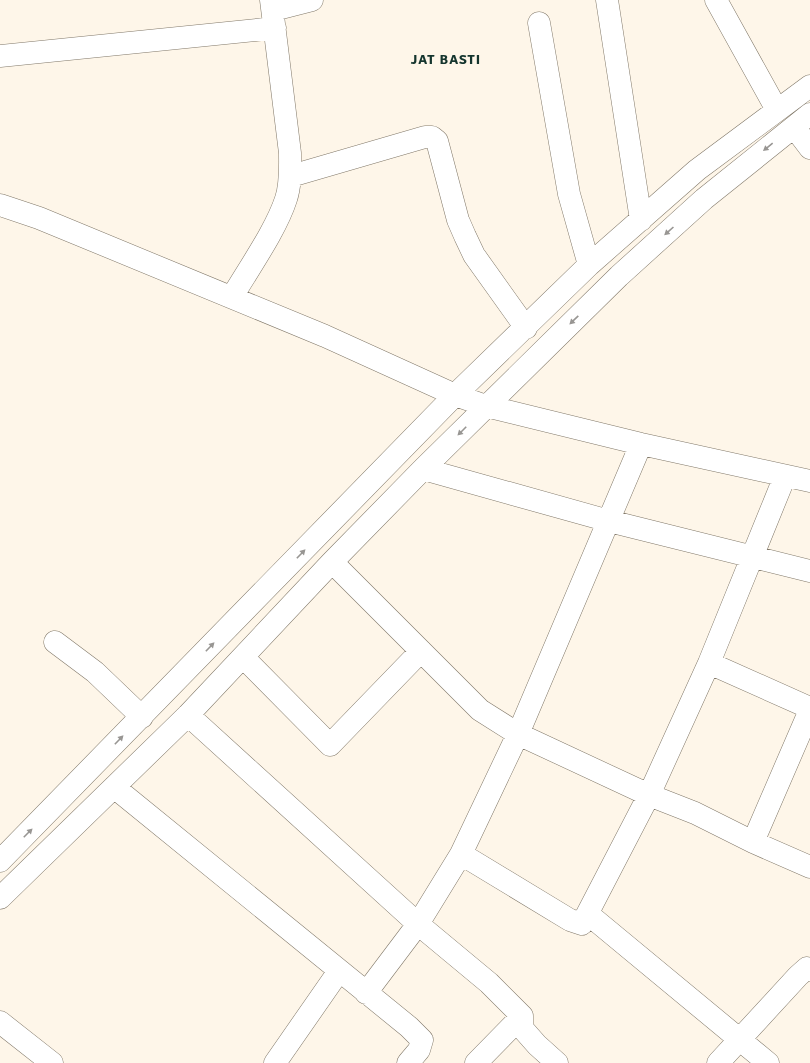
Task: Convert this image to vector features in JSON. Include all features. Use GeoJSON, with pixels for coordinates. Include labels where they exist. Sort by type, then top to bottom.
{"type":"FeatureCollection","features":[{"type":"Feature","properties":{"kind":"street"},"geometry":{"type":"LineString","coordinates":[[0,56],[273,13],[312,0]]}},
{"type":"Feature","properties":{"kind":"street"},"geometry":{"type":"LineString","coordinates":[[607,0],[641,220]]}},
{"type":"Feature","properties":{"kind":"street"},"geometry":{"type":"LineString","coordinates":[[716,0],[777,110]]}},
{"type":"Feature","properties":{"kind":"street"},"geometry":{"type":"LineString","coordinates":[[232,297],[277,220],[287,198],[291,176],[290,153],[273,13]]}},
{"type":"Feature","properties":{"kind":"street"},"geometry":{"type":"LineString","coordinates":[[539,24],[569,194],[589,265]]}},
{"type":"Feature","properties":{"kind":"street"},"geometry":{"type":"LineString","coordinates":[[0,860],[142,717],[455,396],[589,265],[697,170],[810,86]]}},
{"type":"Feature","properties":{"kind":"street"},"geometry":{"type":"LineString","coordinates":[[0,898],[188,715],[332,562],[423,469],[623,272],[704,199],[802,120],[810,148]]}},
{"type":"Feature","properties":{"kind":"street"},"geometry":{"type":"LineString","coordinates":[[291,176],[425,137],[432,137],[437,141],[458,220],[474,255],[526,328]]}},
{"type":"Feature","properties":{"kind":"street"},"geometry":{"type":"LineString","coordinates":[[0,205],[39,218],[325,336],[455,396],[486,406],[641,444],[810,481]]}},
{"type":"Feature","properties":{"kind":"street"},"geometry":{"type":"LineString","coordinates":[[366,993],[418,924],[461,854],[518,734],[641,444]]}},
{"type":"Feature","properties":{"kind":"street"},"geometry":{"type":"LineString","coordinates":[[423,469],[609,521],[810,571]]}},
{"type":"Feature","properties":{"kind":"street"},"geometry":{"type":"LineString","coordinates":[[461,854],[570,920],[582,924],[649,794],[709,663],[785,476]]}},
{"type":"Feature","properties":{"kind":"street"},"geometry":{"type":"LineString","coordinates":[[332,562],[480,710],[518,734],[649,794],[695,813],[752,842],[810,867]]}},
{"type":"Feature","properties":{"kind":"street"},"geometry":{"type":"LineString","coordinates":[[55,642],[95,672],[142,717]]}},
{"type":"Feature","properties":{"kind":"street"},"geometry":{"type":"LineString","coordinates":[[243,657],[330,745],[422,651]]}},
{"type":"Feature","properties":{"kind":"street"},"geometry":{"type":"LineString","coordinates":[[709,663],[810,709],[805,736],[752,842]]}},
{"type":"Feature","properties":{"kind":"street"},"geometry":{"type":"LineString","coordinates":[[188,715],[418,924],[489,983],[522,1016],[522,1028],[536,1045],[557,1063]]}},
{"type":"Feature","properties":{"kind":"street"},"geometry":{"type":"LineString","coordinates":[[114,787],[422,1040],[419,1050],[408,1063]]}},
{"type":"Feature","properties":{"kind":"street"},"geometry":{"type":"LineString","coordinates":[[588,914],[768,1063]]}},
{"type":"Feature","properties":{"kind":"street"},"geometry":{"type":"LineString","coordinates":[[718,1063],[798,976],[807,968],[810,970]]}},
{"type":"Feature","properties":{"kind":"street"},"geometry":{"type":"LineString","coordinates":[[275,1063],[339,971]]}},
{"type":"Feature","properties":{"kind":"street"},"geometry":{"type":"LineString","coordinates":[[476,1063],[522,1016]]}},
{"type":"Feature","properties":{"kind":"street"},"geometry":{"type":"LineString","coordinates":[[0,1022],[52,1063]]}},
{"type":"Feature","properties":{"kind":"district","name":"JAT BASTI"},"geometry":{"type":"Point","coordinates":[446,59]}}]}
